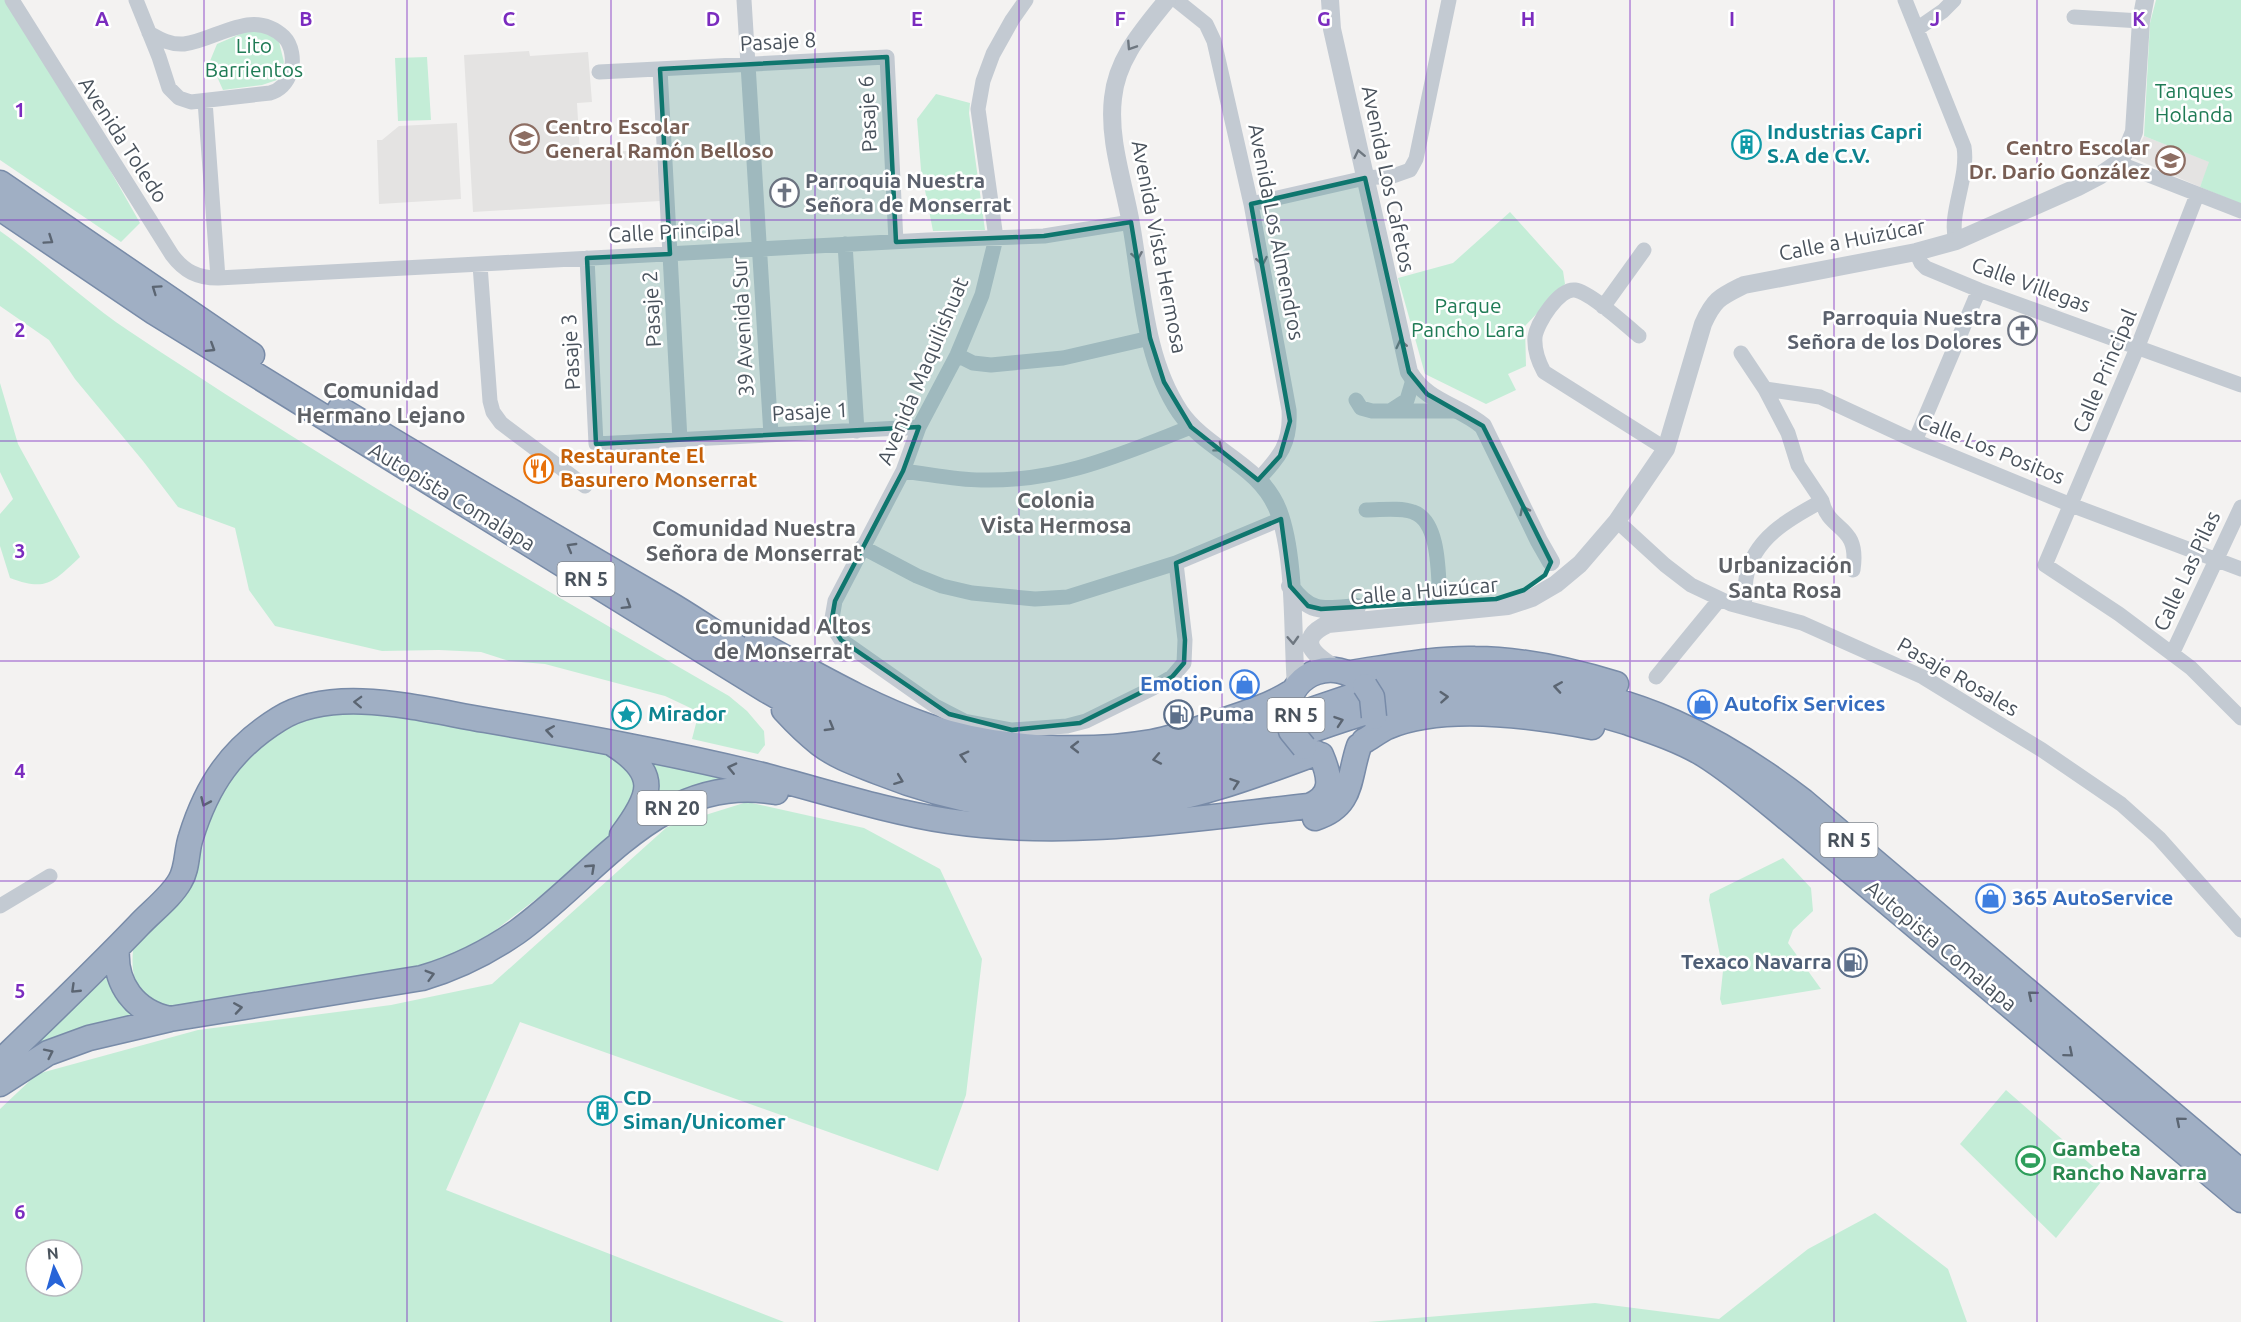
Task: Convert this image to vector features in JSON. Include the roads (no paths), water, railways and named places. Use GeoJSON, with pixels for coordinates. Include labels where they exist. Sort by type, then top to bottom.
{"type":"FeatureCollection","features":[{"type":"Feature","properties":{"kind":"highway","name":"Autopista Comalapa"},"geometry":{"type":"LineString","coordinates":[[0,183],[232,342],[451,476],[682,612],[785,678],[874,724],[929,747],[1001,764],[1069,769],[1155,760],[1181,754],[1379,687],[1436,676],[1496,678],[1565,687],[1635,706],[1704,736],[1767,773],[1803,801],[2241,1172]]}},
{"type":"Feature","properties":{"kind":"highway","name":"Autopista Comalapa"},"geometry":{"type":"LineString","coordinates":[[0,208],[162,318],[766,690],[844,735],[890,756],[948,777],[1004,787],[1058,790],[1118,787],[1188,773],[1354,716],[1402,702],[1454,696],[1518,699],[1564,705],[1677,740],[1732,774],[1799,828],[2241,1200]]}},
{"type":"Feature","properties":{"kind":"highway"},"geometry":{"type":"LineString","coordinates":[[682,612],[755,642],[848,692],[898,714],[951,733],[993,742],[1065,747],[1152,742],[1185,733],[1292,696],[1306,677],[1317,671],[1351,676],[1422,662],[1469,659],[1521,662],[1580,673],[1634,690],[1707,721],[1753,752],[1803,801]]}},
{"type":"Feature","properties":{"kind":"highway","name":"RN 20"},"geometry":{"type":"LineString","coordinates":[[0,1084],[35,1060],[61,1047],[89,1038],[170,1019],[422,978],[451,968],[478,956],[516,932],[541,913],[614,846],[665,812],[706,794],[745,788],[790,794],[941,833],[1072,841],[1310,819],[1325,815],[1338,806],[1348,792],[1361,743],[1371,730],[1374,717],[1372,698],[1351,676]]}},
{"type":"Feature","properties":{"kind":"highway"},"geometry":{"type":"LineString","coordinates":[[766,690],[800,727],[847,760],[906,783],[953,797],[1007,806],[1080,810],[1147,804],[1199,794],[1226,786],[1314,752],[1341,754],[1387,728],[1399,724],[1443,715],[1493,714],[1538,717],[1588,726],[1630,735],[1659,745],[1688,759],[1799,828]]}},
{"type":"Feature","properties":{"kind":"highway","name":"RN 20"},"geometry":{"type":"LineString","coordinates":[[0,1062],[117,948],[179,883],[195,825],[221,770],[256,735],[279,718],[301,708],[339,702],[366,702],[410,708],[608,741],[714,764],[948,821],[1029,827],[1123,825],[1309,806],[1318,802],[1326,793],[1328,774],[1314,752],[1292,731],[1292,696]]}},
{"type":"Feature","properties":{"kind":"highway"},"geometry":{"type":"LineString","coordinates":[[608,741],[638,762],[642,768],[646,786],[639,813],[614,846]]}},
{"type":"Feature","properties":{"kind":"highway"},"geometry":{"type":"LineString","coordinates":[[117,948],[119,978],[128,995],[151,1013],[170,1019]]}},
{"type":"Feature","properties":{"kind":"street","name":"Avenida Toledo"},"geometry":{"type":"LineString","coordinates":[[12,0],[172,255],[189,272],[218,278]]}},
{"type":"Feature","properties":{"kind":"street"},"geometry":{"type":"LineString","coordinates":[[136,0],[171,92],[187,101],[270,93],[280,90],[291,73],[291,51],[286,39],[271,29],[255,25],[235,27],[183,44],[168,43],[149,33]]}},
{"type":"Feature","properties":{"kind":"street","name":"39 Avenida Sur"},"geometry":{"type":"LineString","coordinates":[[744,0],[771,435]]}},
{"type":"Feature","properties":{"kind":"street","name":"Avenida Maquilishuat"},"geometry":{"type":"LineString","coordinates":[[1026,0],[993,54],[978,109],[996,238],[982,295],[957,355],[919,427],[903,471],[835,601],[831,624],[841,640],[949,714],[964,721],[1012,730],[1045,729],[1080,723],[1172,677],[1184,663],[1185,639],[1176,563]]}},
{"type":"Feature","properties":{"kind":"street","name":"Avenida Vista Hermosa"},"geometry":{"type":"LineString","coordinates":[[1167,0],[1126,53],[1113,98],[1115,144],[1131,222],[1150,338],[1164,382],[1176,406],[1191,427],[1258,480],[1271,495],[1281,519],[1290,586],[1292,696]]}},
{"type":"Feature","properties":{"kind":"street","name":"Avenida Los Almendros"},"geometry":{"type":"LineString","coordinates":[[1176,0],[1206,24],[1214,41],[1251,204],[1273,317],[1290,421],[1288,437],[1280,456],[1258,480]]}},
{"type":"Feature","properties":{"kind":"street","name":"Avenida Los Cafetos"},"geometry":{"type":"LineString","coordinates":[[1330,0],[1332,29],[1405,362],[1413,380],[1427,394],[1441,403],[1472,416],[1483,426],[1550,566]]}},
{"type":"Feature","properties":{"kind":"street"},"geometry":{"type":"LineString","coordinates":[[1251,204],[1365,178],[1394,176],[1410,170],[1416,159],[1449,0]]}},
{"type":"Feature","properties":{"kind":"street"},"geometry":{"type":"LineString","coordinates":[[1905,0],[1964,147],[1966,162],[1954,227],[1956,241]]}},
{"type":"Feature","properties":{"kind":"street"},"geometry":{"type":"LineString","coordinates":[[1917,29],[1943,11],[1954,0]]}},
{"type":"Feature","properties":{"kind":"street","name":"Calle a Huizúcar"},"geometry":{"type":"LineString","coordinates":[[1351,676],[1318,658],[1310,646],[1314,631],[1335,621],[1500,608],[1538,595],[1580,564],[1617,521],[1666,448],[1702,324],[1711,306],[1722,296],[1743,285],[1916,252],[1956,241],[2078,188],[2118,163],[2134,132],[2141,21],[2145,0]]}},
{"type":"Feature","properties":{"kind":"street"},"geometry":{"type":"LineString","coordinates":[[2074,17],[2141,21]]}},
{"type":"Feature","properties":{"kind":"street","name":"Pasaje 8"},"geometry":{"type":"LineString","coordinates":[[600,72],[887,57]]}},
{"type":"Feature","properties":{"kind":"street","name":"Pasaje 6"},"geometry":{"type":"LineString","coordinates":[[887,57],[896,242]]}},
{"type":"Feature","properties":{"kind":"street","name":"Pasaje 2"},"geometry":{"type":"LineString","coordinates":[[660,69],[680,440]]}},
{"type":"Feature","properties":{"kind":"street"},"geometry":{"type":"LineString","coordinates":[[205,101],[218,278]]}},
{"type":"Feature","properties":{"kind":"street"},"geometry":{"type":"LineString","coordinates":[[2118,163],[2241,211]]}},
{"type":"Feature","properties":{"kind":"street","name":"Calle Principal"},"geometry":{"type":"LineString","coordinates":[[2172,654],[2119,614],[2047,567],[2045,561],[2138,346],[2197,195]]}},
{"type":"Feature","properties":{"kind":"street","name":"Calle Principal"},"geometry":{"type":"LineString","coordinates":[[218,278],[996,238],[1060,234],[1131,222]]}},
{"type":"Feature","properties":{"kind":"street"},"geometry":{"type":"LineString","coordinates":[[845,244],[857,431]]}},
{"type":"Feature","properties":{"kind":"street"},"geometry":{"type":"LineString","coordinates":[[1603,307],[1644,250]]}},
{"type":"Feature","properties":{"kind":"street","name":"Calle Villegas"},"geometry":{"type":"LineString","coordinates":[[1916,252],[1926,268],[1978,290],[2241,385]]}},
{"type":"Feature","properties":{"kind":"street","name":"Pasaje 3"},"geometry":{"type":"LineString","coordinates":[[587,258],[596,444]]}},
{"type":"Feature","properties":{"kind":"street"},"geometry":{"type":"LineString","coordinates":[[480,264],[490,401],[493,412],[501,423],[585,486]]}},
{"type":"Feature","properties":{"kind":"street"},"geometry":{"type":"LineString","coordinates":[[1639,336],[1603,307],[1577,290],[1562,293],[1539,324],[1535,337],[1536,357],[1544,372],[1666,448]]}},
{"type":"Feature","properties":{"kind":"street"},"geometry":{"type":"LineString","coordinates":[[1915,441],[1978,290]]}},
{"type":"Feature","properties":{"kind":"street"},"geometry":{"type":"LineString","coordinates":[[957,355],[973,363],[991,365],[1063,358],[1150,338]]}},
{"type":"Feature","properties":{"kind":"street"},"geometry":{"type":"LineString","coordinates":[[1741,353],[1765,389],[1788,433],[1798,465],[1822,501],[1825,513],[1842,528],[1853,543],[1855,556],[1853,570]]}},
{"type":"Feature","properties":{"kind":"street"},"geometry":{"type":"LineString","coordinates":[[1389,412],[1407,400],[1413,380]]}},
{"type":"Feature","properties":{"kind":"street","name":"Calle Los Positos"},"geometry":{"type":"LineString","coordinates":[[1765,389],[1820,397],[1915,441],[2241,569]]}},
{"type":"Feature","properties":{"kind":"street"},"geometry":{"type":"LineString","coordinates":[[1356,400],[1366,410],[1459,411]]}},
{"type":"Feature","properties":{"kind":"street","name":"Pasaje 1"},"geometry":{"type":"LineString","coordinates":[[596,444],[919,427]]}},
{"type":"Feature","properties":{"kind":"street"},"geometry":{"type":"LineString","coordinates":[[903,471],[980,480],[1050,476],[1088,466],[1191,427]]}},
{"type":"Feature","properties":{"kind":"street"},"geometry":{"type":"LineString","coordinates":[[1744,607],[1746,577],[1754,554],[1769,536],[1793,517],[1822,501]]}},
{"type":"Feature","properties":{"kind":"street","name":"Calle Las Pilas"},"geometry":{"type":"LineString","coordinates":[[2172,654],[2241,507]]}},
{"type":"Feature","properties":{"kind":"street"},"geometry":{"type":"LineString","coordinates":[[1366,510],[1389,509],[1414,512],[1422,517],[1435,541],[1440,603]]}},
{"type":"Feature","properties":{"kind":"street"},"geometry":{"type":"LineString","coordinates":[[862,547],[917,576],[942,586],[1006,598],[1068,597],[1176,563],[1281,519]]}},
{"type":"Feature","properties":{"kind":"street","name":"Pasaje Rosales"},"geometry":{"type":"LineString","coordinates":[[1617,521],[1665,565],[1691,585],[1720,599],[1802,623],[1923,677],[2042,750],[2121,804],[2159,838],[2241,930]]}},
{"type":"Feature","properties":{"kind":"street"},"geometry":{"type":"LineString","coordinates":[[1538,595],[1547,581],[1550,566],[1580,564]]}},
{"type":"Feature","properties":{"kind":"street","name":"Calle a Huizúcar"},"geometry":{"type":"LineString","coordinates":[[1290,586],[1300,600],[1308,606],[1321,609],[1496,599],[1512,596],[1539,582],[1550,566]]}},
{"type":"Feature","properties":{"kind":"street"},"geometry":{"type":"LineString","coordinates":[[1656,676],[1720,599]]}},
{"type":"Feature","properties":{"kind":"street"},"geometry":{"type":"LineString","coordinates":[[2172,654],[2191,669],[2241,718]]}},
{"type":"Feature","properties":{"kind":"street"},"geometry":{"type":"LineString","coordinates":[[0,906],[50,876]]}},
{"type":"Feature","properties":{"kind":"place","name":"Centro Escolar General Ramón Belloso"},"geometry":{"type":"Point","coordinates":[524,139]}},
{"type":"Feature","properties":{"kind":"place","name":"Industrias Capri S.A de C.V."},"geometry":{"type":"Point","coordinates":[1746,144]}},
{"type":"Feature","properties":{"kind":"place","name":"Centro Escolar Dr. Darío González"},"geometry":{"type":"Point","coordinates":[2171,160]}},
{"type":"Feature","properties":{"kind":"place","name":"Parroquia Nuestra Señora de Monserrat"},"geometry":{"type":"Point","coordinates":[784,193]}},
{"type":"Feature","properties":{"kind":"place","name":"Parroquia Nuestra Señora de los Dolores"},"geometry":{"type":"Point","coordinates":[2023,330]}},
{"type":"Feature","properties":{"kind":"place","name":"Restaurante El Basurero Monserrat"},"geometry":{"type":"Point","coordinates":[539,468]}},
{"type":"Feature","properties":{"kind":"place","name":"Emotion"},"geometry":{"type":"Point","coordinates":[1244,684]}},
{"type":"Feature","properties":{"kind":"place","name":"Autofix Services"},"geometry":{"type":"Point","coordinates":[1703,704]}},
{"type":"Feature","properties":{"kind":"place","name":"Mirador"},"geometry":{"type":"Point","coordinates":[627,714]}},
{"type":"Feature","properties":{"kind":"place","name":"Puma"},"geometry":{"type":"Point","coordinates":[1178,714]}},
{"type":"Feature","properties":{"kind":"place","name":"365 AutoService"},"geometry":{"type":"Point","coordinates":[1991,898]}},
{"type":"Feature","properties":{"kind":"place","name":"Texaco Navarra"},"geometry":{"type":"Point","coordinates":[1853,962]}},
{"type":"Feature","properties":{"kind":"place","name":"CD Siman/Unicomer"},"geometry":{"type":"Point","coordinates":[602,1110]}},
{"type":"Feature","properties":{"kind":"place","name":"Gambeta Rancho Navarra"},"geometry":{"type":"Point","coordinates":[2031,1161]}},
{"type":"Feature","properties":{"kind":"district","name":"Comunidad Hermano Lejano"},"geometry":{"type":"Point","coordinates":[381,402]}},
{"type":"Feature","properties":{"kind":"district","name":"Colonia Vista Hermosa"},"geometry":{"type":"Point","coordinates":[1056,512]}},
{"type":"Feature","properties":{"kind":"district","name":"Comunidad Nuestra Señora de Monserrat"},"geometry":{"type":"Point","coordinates":[754,540]}},
{"type":"Feature","properties":{"kind":"district","name":"Urbanización Santa Rosa"},"geometry":{"type":"Point","coordinates":[1785,578]}},
{"type":"Feature","properties":{"kind":"district","name":"Comunidad Altos de Monserrat"},"geometry":{"type":"Point","coordinates":[783,638]}},
{"type":"Feature","properties":{"kind":"park label","name":"Lito Barrientos"},"geometry":{"type":"Point","coordinates":[254,58]}},
{"type":"Feature","properties":{"kind":"park label","name":"Tanques Holanda"},"geometry":{"type":"Point","coordinates":[2194,103]}},
{"type":"Feature","properties":{"kind":"park label","name":"Parque Pancho Lara"},"geometry":{"type":"Point","coordinates":[1468,318]}}]}
